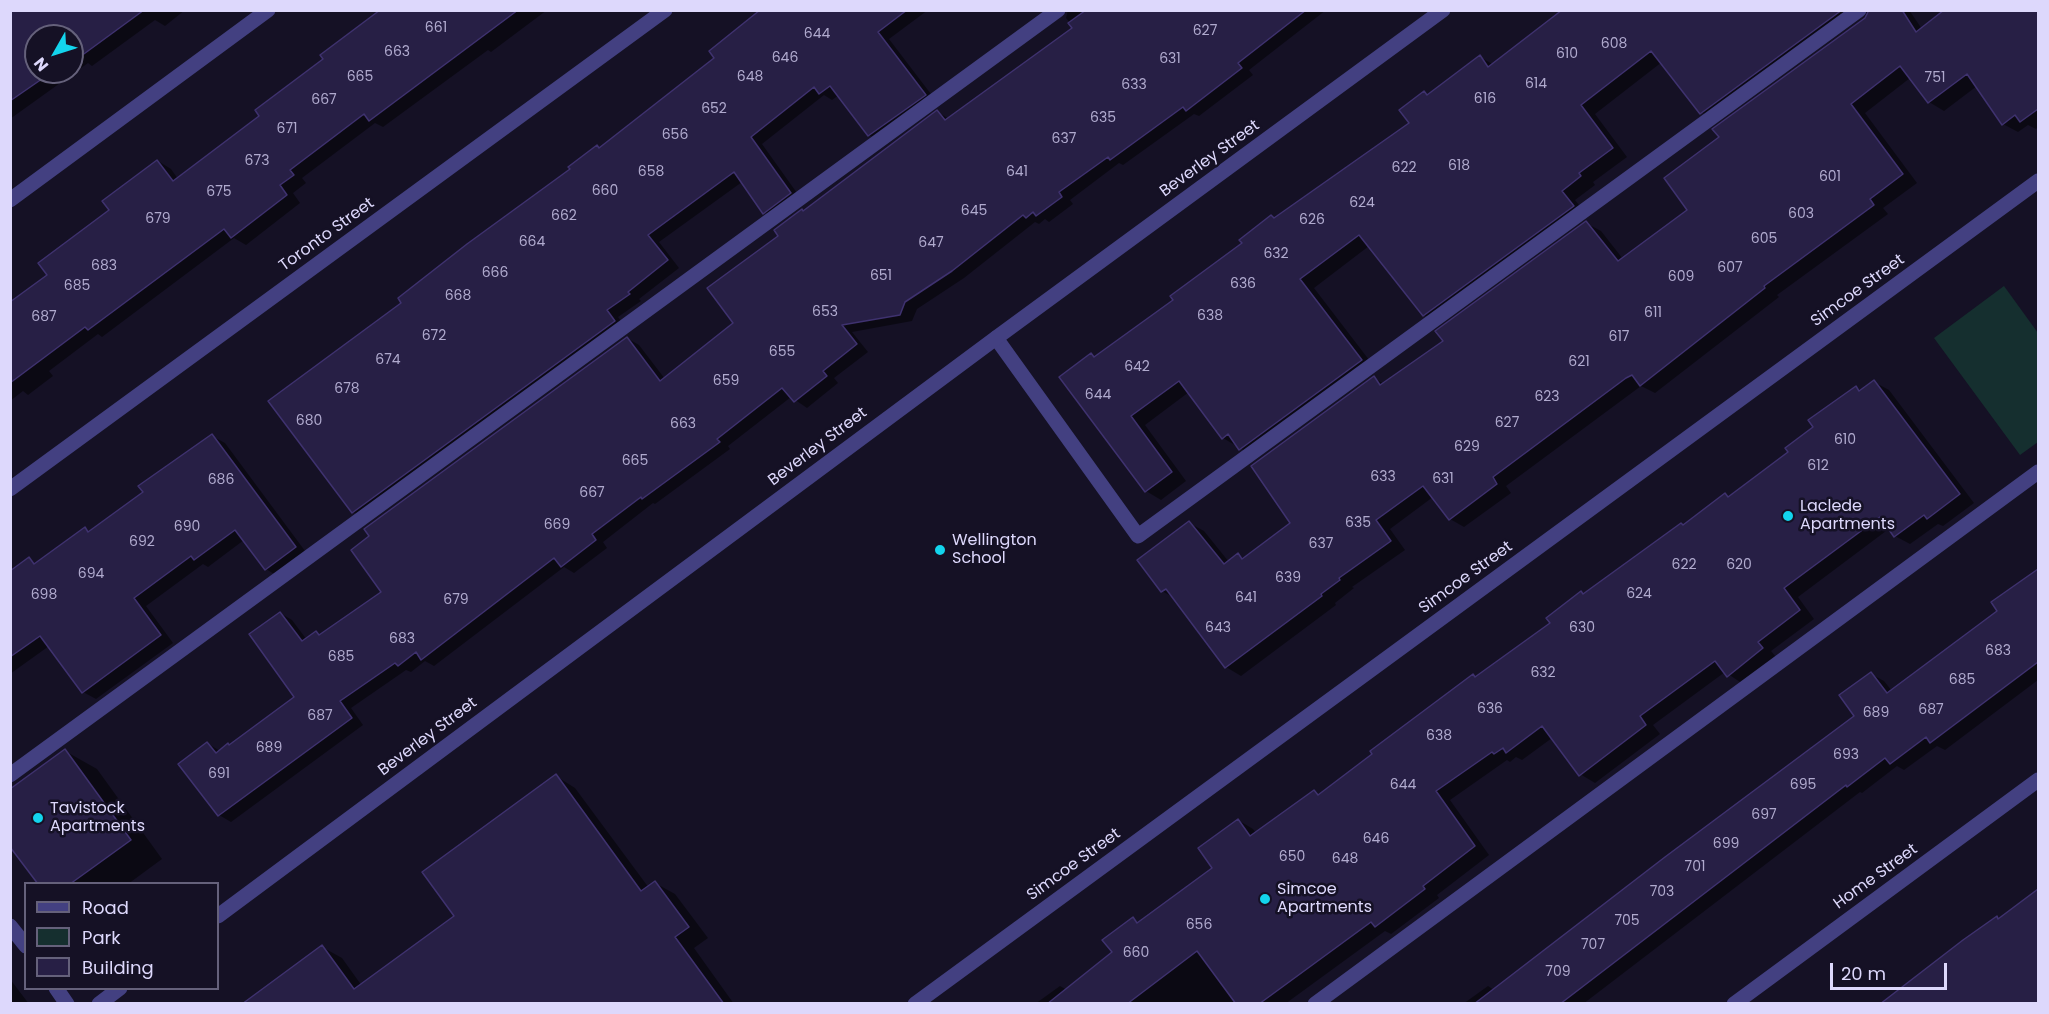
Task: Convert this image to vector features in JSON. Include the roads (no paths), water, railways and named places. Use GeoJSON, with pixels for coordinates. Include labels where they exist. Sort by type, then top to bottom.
{"type":"FeatureCollection","features":[{"type":"Feature","properties":{"kind":"street"},"geometry":{"type":"LineString","coordinates":[[10,200],[268,10]]}},
{"type":"Feature","properties":{"kind":"street","name":"Toronto Street"},"geometry":{"type":"LineString","coordinates":[[10,489],[665,10]]}},
{"type":"Feature","properties":{"kind":"street"},"geometry":{"type":"LineString","coordinates":[[10,775],[1058,10]]}},
{"type":"Feature","properties":{"kind":"street","name":"Beverley Street"},"geometry":{"type":"LineString","coordinates":[[219,915],[996,338],[1443,10]]}},
{"type":"Feature","properties":{"kind":"street"},"geometry":{"type":"LineString","coordinates":[[996,338],[1138,536],[1859,10]]}},
{"type":"Feature","properties":{"kind":"street","name":"Simcoe Street"},"geometry":{"type":"LineString","coordinates":[[915,1004],[2038,181]]}},
{"type":"Feature","properties":{"kind":"street"},"geometry":{"type":"LineString","coordinates":[[1316,1004],[2038,472]]}},
{"type":"Feature","properties":{"kind":"street","name":"Home Street"},"geometry":{"type":"LineString","coordinates":[[1734,1004],[2038,780]]}},
{"type":"Feature","properties":{"kind":"street"},"geometry":{"type":"LineString","coordinates":[[10,926],[24,944]]}},
{"type":"Feature","properties":{"kind":"street"},"geometry":{"type":"LineString","coordinates":[[57,990],[67,1004]]}},
{"type":"Feature","properties":{"kind":"street"},"geometry":{"type":"LineString","coordinates":[[99,1004],[117,990]]}},
{"type":"Feature","properties":{"kind":"place","name":"Laclede Apartments"},"geometry":{"type":"Point","coordinates":[1788,516]}},
{"type":"Feature","properties":{"kind":"place","name":"Wellington School"},"geometry":{"type":"Point","coordinates":[940,550]}},
{"type":"Feature","properties":{"kind":"place","name":"Tavistock Apartments"},"geometry":{"type":"Point","coordinates":[38,818]}},
{"type":"Feature","properties":{"kind":"place","name":"Simcoe Apartments"},"geometry":{"type":"Point","coordinates":[1265,899]}}]}
